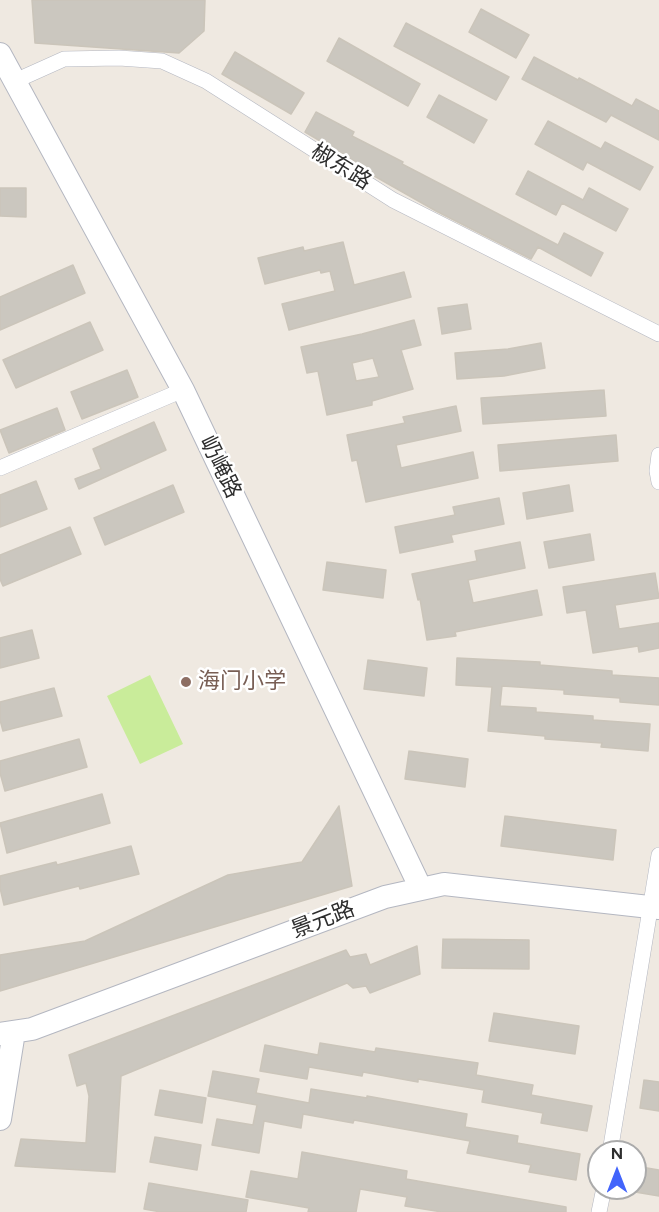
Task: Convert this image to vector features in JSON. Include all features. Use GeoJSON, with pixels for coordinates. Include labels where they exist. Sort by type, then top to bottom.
{"type":"FeatureCollection","features":[{"type":"Feature","properties":{"kind":"street","name":"屷崦路"},"geometry":{"type":"LineString","coordinates":[[0,54],[183,390],[421,889]]}},
{"type":"Feature","properties":{"kind":"street","name":"椒东路"},"geometry":{"type":"LineString","coordinates":[[15,81],[64,59],[119,58],[162,61],[206,81],[393,200],[659,334]]}},
{"type":"Feature","properties":{"kind":"street"},"geometry":{"type":"LineString","coordinates":[[0,468],[183,390]]}},
{"type":"Feature","properties":{"kind":"street"},"geometry":{"type":"LineString","coordinates":[[659,455],[657,471],[659,483]]}},
{"type":"Feature","properties":{"kind":"street"},"geometry":{"type":"LineString","coordinates":[[612,1140],[655,908],[659,855]]}},
{"type":"Feature","properties":{"kind":"street","name":"景元路"},"geometry":{"type":"LineString","coordinates":[[7,1033],[32,1029],[385,897],[444,884],[655,908]]}},
{"type":"Feature","properties":{"kind":"street"},"geometry":{"type":"LineString","coordinates":[[0,1119],[7,1033]]}},
{"type":"Feature","properties":{"kind":"green space"},"geometry":{"type":"Polygon","coordinates":[[[150,675],[183,744],[140,764],[107,696],[150,675]]]}},
{"type":"Feature","properties":{"kind":"building"},"geometry":{"type":"Polygon","coordinates":[[[32,0],[205,0],[204,31],[179,53],[35,43],[32,0]]]}},
{"type":"Feature","properties":{"kind":"building"},"geometry":{"type":"Polygon","coordinates":[[[481,9],[529,35],[516,58],[469,32],[481,9]]]}},
{"type":"Feature","properties":{"kind":"building"},"geometry":{"type":"Polygon","coordinates":[[[406,23],[509,77],[496,100],[394,46],[406,23]]]}},
{"type":"Feature","properties":{"kind":"building"},"geometry":{"type":"Polygon","coordinates":[[[339,38],[420,84],[408,106],[327,61],[339,38]]]}},
{"type":"Feature","properties":{"kind":"building"},"geometry":{"type":"Polygon","coordinates":[[[235,52],[304,93],[291,114],[222,74],[235,52]]]}},
{"type":"Feature","properties":{"kind":"building"},"geometry":{"type":"Polygon","coordinates":[[[534,57],[632,106],[636,99],[659,111],[659,140],[611,115],[606,122],[522,79],[534,57]]]}},
{"type":"Feature","properties":{"kind":"building"},"geometry":{"type":"Polygon","coordinates":[[[439,95],[487,120],[474,143],[427,117],[439,95]]]}},
{"type":"Feature","properties":{"kind":"building"},"geometry":{"type":"Polygon","coordinates":[[[316,112],[354,132],[352,136],[403,162],[402,164],[558,245],[564,233],[603,253],[591,276],[538,247],[531,259],[436,211],[369,173],[353,163],[354,161],[305,132],[316,112]]]}},
{"type":"Feature","properties":{"kind":"building"},"geometry":{"type":"Polygon","coordinates":[[[548,121],[601,149],[605,142],[653,167],[640,190],[587,162],[583,170],[535,144],[548,121]]]}},
{"type":"Feature","properties":{"kind":"building"},"geometry":{"type":"Polygon","coordinates":[[[528,171],[583,200],[589,188],[628,209],[616,231],[562,203],[556,215],[516,194],[528,171]]]}},
{"type":"Feature","properties":{"kind":"building"},"geometry":{"type":"Polygon","coordinates":[[[0,188],[26,188],[26,217],[0,216],[0,188]]]}},
{"type":"Feature","properties":{"kind":"building"},"geometry":{"type":"Polygon","coordinates":[[[343,242],[354,285],[404,272],[411,297],[289,330],[282,304],[335,291],[330,271],[321,273],[320,270],[265,284],[258,258],[303,247],[304,251],[343,242]]]}},
{"type":"Feature","properties":{"kind":"building"},"geometry":{"type":"Polygon","coordinates":[[[73,265],[85,293],[0,330],[0,297],[73,265]]]}},
{"type":"Feature","properties":{"kind":"building"},"geometry":{"type":"Polygon","coordinates":[[[467,304],[471,329],[442,334],[438,308],[467,304]]]}},
{"type":"Feature","properties":{"kind":"building"},"geometry":{"type":"Polygon","coordinates":[[[414,320],[421,345],[401,350],[413,389],[372,401],[372,405],[327,415],[318,371],[307,373],[301,347],[414,320]],[[373,358],[352,363],[356,381],[379,377],[373,358]]]}},
{"type":"Feature","properties":{"kind":"building"},"geometry":{"type":"Polygon","coordinates":[[[90,322],[103,350],[16,388],[3,360],[90,322]]]}},
{"type":"Feature","properties":{"kind":"building"},"geometry":{"type":"Polygon","coordinates":[[[541,343],[545,368],[504,376],[457,379],[455,353],[508,349],[541,343]]]}},
{"type":"Feature","properties":{"kind":"building"},"geometry":{"type":"Polygon","coordinates":[[[127,370],[138,397],[82,419],[71,392],[127,370]]]}},
{"type":"Feature","properties":{"kind":"building"},"geometry":{"type":"Polygon","coordinates":[[[604,390],[606,416],[483,424],[481,398],[604,390]]]}},
{"type":"Feature","properties":{"kind":"building"},"geometry":{"type":"Polygon","coordinates":[[[456,406],[461,431],[396,445],[401,468],[473,452],[478,478],[366,502],[357,460],[352,461],[347,435],[405,423],[403,417],[456,406]]]}},
{"type":"Feature","properties":{"kind":"building"},"geometry":{"type":"Polygon","coordinates":[[[57,408],[65,430],[9,453],[0,430],[57,408]]]}},
{"type":"Feature","properties":{"kind":"building"},"geometry":{"type":"Polygon","coordinates":[[[154,422],[166,450],[79,489],[75,479],[101,469],[93,449],[154,422]]]}},
{"type":"Feature","properties":{"kind":"building"},"geometry":{"type":"Polygon","coordinates":[[[616,435],[618,461],[500,471],[498,445],[616,435]]]}},
{"type":"Feature","properties":{"kind":"building"},"geometry":{"type":"Polygon","coordinates":[[[36,481],[47,509],[0,527],[0,495],[36,481]]]}},
{"type":"Feature","properties":{"kind":"building"},"geometry":{"type":"Polygon","coordinates":[[[173,485],[184,512],[105,545],[94,518],[173,485]]]}},
{"type":"Feature","properties":{"kind":"building"},"geometry":{"type":"Polygon","coordinates":[[[569,485],[573,511],[527,519],[523,493],[569,485]]]}},
{"type":"Feature","properties":{"kind":"building"},"geometry":{"type":"Polygon","coordinates":[[[499,498],[504,524],[451,535],[453,542],[400,553],[395,527],[455,515],[453,507],[499,498]]]}},
{"type":"Feature","properties":{"kind":"building"},"geometry":{"type":"Polygon","coordinates":[[[70,527],[81,554],[3,586],[0,579],[0,555],[70,527]]]}},
{"type":"Feature","properties":{"kind":"building"},"geometry":{"type":"Polygon","coordinates":[[[590,534],[594,560],[549,568],[544,542],[590,534]]]}},
{"type":"Feature","properties":{"kind":"building"},"geometry":{"type":"Polygon","coordinates":[[[520,542],[525,568],[468,580],[473,603],[537,590],[542,615],[455,632],[456,636],[427,640],[420,599],[418,600],[412,574],[477,561],[475,551],[520,542]]]}},
{"type":"Feature","properties":{"kind":"building"},"geometry":{"type":"Polygon","coordinates":[[[327,562],[386,570],[383,598],[323,590],[327,562]]]}},
{"type":"Feature","properties":{"kind":"building"},"geometry":{"type":"Polygon","coordinates":[[[655,573],[659,598],[615,605],[619,629],[659,623],[659,648],[639,652],[638,646],[593,653],[586,610],[567,613],[563,587],[655,573]]]}},
{"type":"Feature","properties":{"kind":"building"},"geometry":{"type":"Polygon","coordinates":[[[32,630],[39,658],[0,668],[0,638],[32,630]]]}},
{"type":"Feature","properties":{"kind":"building"},"geometry":{"type":"Polygon","coordinates":[[[457,658],[540,662],[540,665],[612,671],[612,675],[659,678],[659,705],[620,702],[620,698],[564,694],[564,690],[502,686],[500,706],[536,708],[536,712],[593,716],[593,720],[650,724],[648,751],[601,747],[602,743],[545,739],[545,736],[488,731],[492,687],[456,685],[457,658]]]}},
{"type":"Feature","properties":{"kind":"building"},"geometry":{"type":"Polygon","coordinates":[[[368,660],[427,668],[424,696],[364,689],[368,660]]]}},
{"type":"Feature","properties":{"kind":"building"},"geometry":{"type":"Polygon","coordinates":[[[54,688],[62,716],[3,731],[0,720],[0,702],[54,688]]]}},
{"type":"Feature","properties":{"kind":"building"},"geometry":{"type":"Polygon","coordinates":[[[79,739],[87,767],[5,791],[0,773],[0,761],[79,739]]]}},
{"type":"Feature","properties":{"kind":"building"},"geometry":{"type":"Polygon","coordinates":[[[409,751],[468,759],[465,787],[405,779],[409,751]]]}},
{"type":"Feature","properties":{"kind":"building"},"geometry":{"type":"Polygon","coordinates":[[[102,794],[110,823],[7,853],[0,823],[102,794]]]}},
{"type":"Feature","properties":{"kind":"building"},"geometry":{"type":"Polygon","coordinates":[[[339,806],[352,886],[0,991],[0,955],[85,941],[228,875],[302,862],[339,806]]]}},
{"type":"Feature","properties":{"kind":"building"},"geometry":{"type":"Polygon","coordinates":[[[505,816],[616,830],[613,860],[501,846],[505,816]]]}},
{"type":"Feature","properties":{"kind":"building"},"geometry":{"type":"Polygon","coordinates":[[[131,846],[139,874],[4,905],[0,876],[56,862],[57,865],[131,846]]]}},
{"type":"Feature","properties":{"kind":"building"},"geometry":{"type":"Polygon","coordinates":[[[443,939],[529,940],[529,969],[442,968],[443,939]]]}},
{"type":"Feature","properties":{"kind":"building"},"geometry":{"type":"Polygon","coordinates":[[[417,946],[420,974],[370,993],[366,986],[353,988],[347,983],[121,1076],[115,1172],[15,1166],[21,1139],[86,1143],[89,1096],[86,1083],[77,1086],[69,1055],[346,950],[350,957],[366,954],[370,965],[417,946]]]}},
{"type":"Feature","properties":{"kind":"building"},"geometry":{"type":"Polygon","coordinates":[[[494,1013],[579,1026],[575,1054],[489,1041],[494,1013]]]}},
{"type":"Feature","properties":{"kind":"building"},"geometry":{"type":"Polygon","coordinates":[[[320,1043],[375,1052],[376,1048],[478,1063],[476,1075],[533,1085],[531,1095],[592,1106],[587,1131],[541,1123],[543,1113],[482,1102],[484,1090],[418,1079],[418,1082],[363,1072],[362,1076],[309,1067],[307,1079],[260,1071],[265,1045],[318,1055],[320,1043]]]}},
{"type":"Feature","properties":{"kind":"building"},"geometry":{"type":"Polygon","coordinates":[[[213,1071],[259,1079],[256,1093],[309,1103],[311,1089],[367,1098],[367,1096],[467,1114],[465,1127],[518,1136],[517,1143],[580,1154],[576,1180],[529,1172],[531,1165],[467,1153],[470,1141],[354,1120],[353,1123],[303,1114],[301,1128],[264,1121],[259,1153],[212,1145],[217,1119],[253,1125],[257,1105],[208,1096],[213,1071]]]}},
{"type":"Feature","properties":{"kind":"building"},"geometry":{"type":"Polygon","coordinates":[[[644,1080],[659,1082],[659,1111],[640,1108],[644,1080]]]}},
{"type":"Feature","properties":{"kind":"building"},"geometry":{"type":"Polygon","coordinates":[[[160,1090],[206,1098],[202,1123],[155,1115],[160,1090]]]}},
{"type":"Feature","properties":{"kind":"building"},"geometry":{"type":"Polygon","coordinates":[[[155,1137],[201,1145],[197,1170],[150,1162],[155,1137]]]}},
{"type":"Feature","properties":{"kind":"building"},"geometry":{"type":"Polygon","coordinates":[[[302,1152],[407,1171],[406,1179],[566,1207],[566,1212],[442,1212],[405,1206],[407,1197],[360,1189],[356,1212],[308,1212],[309,1208],[246,1197],[251,1171],[298,1179],[302,1152]]]}},
{"type":"Feature","properties":{"kind":"building"},"geometry":{"type":"Polygon","coordinates":[[[647,1168],[659,1170],[659,1196],[647,1194],[647,1168]]]}},
{"type":"Feature","properties":{"kind":"building"},"geometry":{"type":"Polygon","coordinates":[[[149,1183],[248,1200],[246,1212],[161,1212],[144,1209],[149,1183]]]}},
{"type":"Feature","properties":{"kind":"place","name":"海门小学"},"geometry":{"type":"Point","coordinates":[186,682]}}]}
